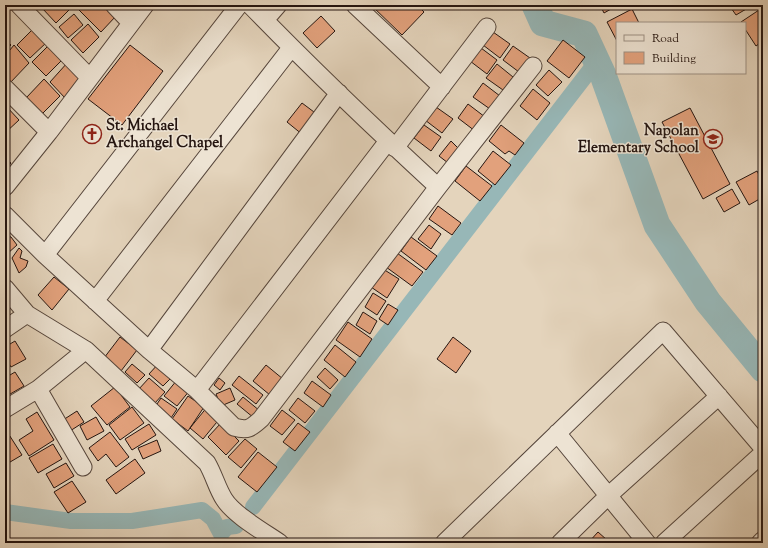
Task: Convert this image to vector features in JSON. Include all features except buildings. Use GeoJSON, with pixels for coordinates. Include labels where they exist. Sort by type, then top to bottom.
{"type":"FeatureCollection","features":[{"type":"Feature","properties":{"kind":"street"},"geometry":{"type":"LineString","coordinates":[[19,5],[89,77]]}},
{"type":"Feature","properties":{"kind":"street"},"geometry":{"type":"LineString","coordinates":[[114,5],[131,23]]}},
{"type":"Feature","properties":{"kind":"street"},"geometry":{"type":"LineString","coordinates":[[5,187],[49,132],[89,77],[145,5]]}},
{"type":"Feature","properties":{"kind":"street"},"geometry":{"type":"LineString","coordinates":[[45,255],[239,5]]}},
{"type":"Feature","properties":{"kind":"street"},"geometry":{"type":"LineString","coordinates":[[250,5],[291,48],[391,145],[438,188]]}},
{"type":"Feature","properties":{"kind":"street"},"geometry":{"type":"LineString","coordinates":[[265,20],[278,5]]}},
{"type":"Feature","properties":{"kind":"street"},"geometry":{"type":"LineString","coordinates":[[355,5],[442,87]]}},
{"type":"Feature","properties":{"kind":"street"},"geometry":{"type":"LineString","coordinates":[[197,390],[391,145],[442,87],[487,27]]}},
{"type":"Feature","properties":{"kind":"street"},"geometry":{"type":"LineString","coordinates":[[95,301],[291,48]]}},
{"type":"Feature","properties":{"kind":"street"},"geometry":{"type":"LineString","coordinates":[[5,215],[45,255],[149,350],[197,390],[234,427],[243,429],[252,428],[261,419],[533,66]]}},
{"type":"Feature","properties":{"kind":"street"},"geometry":{"type":"LineString","coordinates":[[5,88],[49,132]]}},
{"type":"Feature","properties":{"kind":"street"},"geometry":{"type":"LineString","coordinates":[[149,350],[339,93]]}},
{"type":"Feature","properties":{"kind":"street"},"geometry":{"type":"LineString","coordinates":[[5,288],[27,314],[86,350],[207,463],[212,471],[220,492],[228,504],[250,523],[280,543]]}},
{"type":"Feature","properties":{"kind":"street"},"geometry":{"type":"LineString","coordinates":[[5,329],[27,314]]}},
{"type":"Feature","properties":{"kind":"street"},"geometry":{"type":"LineString","coordinates":[[444,543],[663,331],[763,448]]}},
{"type":"Feature","properties":{"kind":"street"},"geometry":{"type":"LineString","coordinates":[[5,409],[38,389],[86,350]]}},
{"type":"Feature","properties":{"kind":"street"},"geometry":{"type":"LineString","coordinates":[[38,389],[83,467]]}},
{"type":"Feature","properties":{"kind":"street"},"geometry":{"type":"LineString","coordinates":[[560,543],[608,496],[718,396]]}},
{"type":"Feature","properties":{"kind":"street"},"geometry":{"type":"LineString","coordinates":[[557,433],[647,543]]}},
{"type":"Feature","properties":{"kind":"street"},"geometry":{"type":"LineString","coordinates":[[664,543],[763,452]]}},
{"type":"Feature","properties":{"kind":"street"},"geometry":{"type":"LineString","coordinates":[[760,543],[763,540]]}},
{"type":"Feature","properties":{"kind":"waterway"},"geometry":{"type":"LineString","coordinates":[[535,5],[543,23],[584,34],[603,75],[657,225],[708,302],[763,369]]}},
{"type":"Feature","properties":{"kind":"waterway"},"geometry":{"type":"LineString","coordinates":[[253,507],[597,61]]}},
{"type":"Feature","properties":{"kind":"waterway"},"geometry":{"type":"LineString","coordinates":[[5,512],[71,521],[132,521],[202,510],[213,519],[221,534],[227,527],[236,526]]}},
{"type":"Feature","properties":{"kind":"place","name":"St. Michael Archangel Chapel"},"geometry":{"type":"Point","coordinates":[92,134]}},
{"type":"Feature","properties":{"kind":"place","name":"Napolan Elementary School"},"geometry":{"type":"Point","coordinates":[713,139]}}]}
